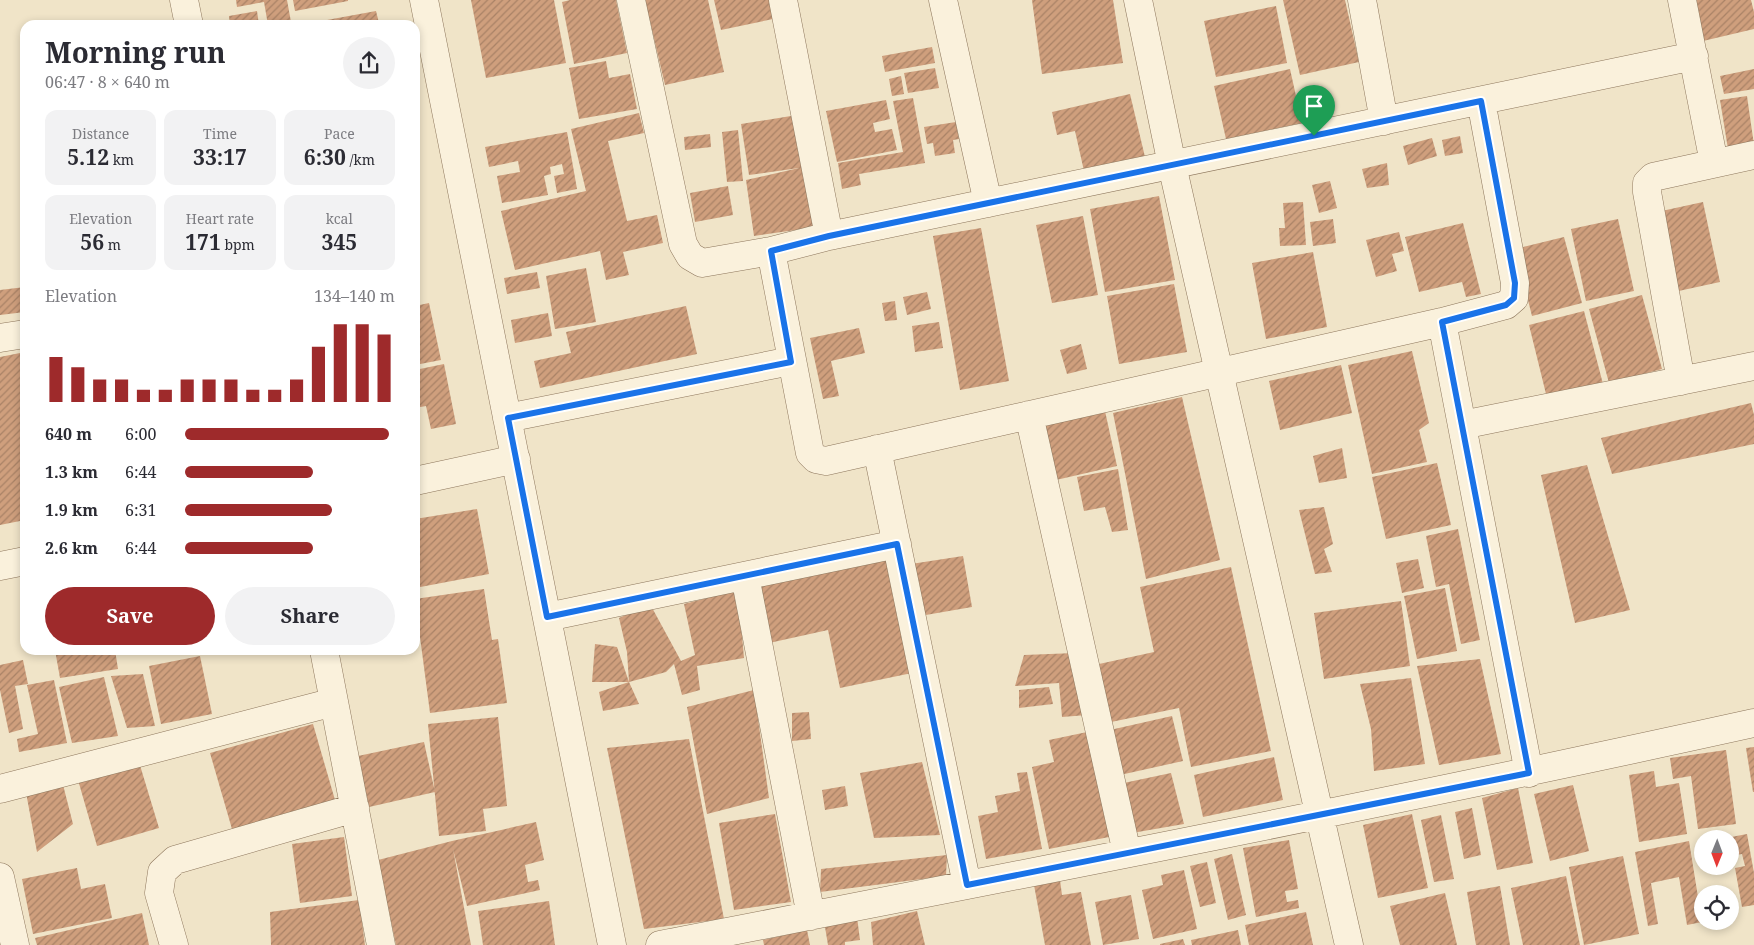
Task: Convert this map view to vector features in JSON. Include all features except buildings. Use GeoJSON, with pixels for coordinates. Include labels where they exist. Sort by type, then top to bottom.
{"type":"FeatureCollection","features":[{"type":"Feature","properties":{"kind":"street"},"geometry":{"type":"LineString","coordinates":[[184,0],[189,20]]}},
{"type":"Feature","properties":{"kind":"street"},"geometry":{"type":"LineString","coordinates":[[424,0],[612,945]]}},
{"type":"Feature","properties":{"kind":"street"},"geometry":{"type":"LineString","coordinates":[[631,0],[684,244],[690,256],[702,262],[771,251],[829,236],[1694,56]]}},
{"type":"Feature","properties":{"kind":"street"},"geometry":{"type":"LineString","coordinates":[[783,0],[829,236]]}},
{"type":"Feature","properties":{"kind":"street"},"geometry":{"type":"LineString","coordinates":[[943,0],[988,203]]}},
{"type":"Feature","properties":{"kind":"street"},"geometry":{"type":"LineString","coordinates":[[1138,0],[1172,165],[1349,945]]}},
{"type":"Feature","properties":{"kind":"street"},"geometry":{"type":"LineString","coordinates":[[1362,0],[1384,121]]}},
{"type":"Feature","properties":{"kind":"street"},"geometry":{"type":"LineString","coordinates":[[1682,0],[1714,163]]}},
{"type":"Feature","properties":{"kind":"street"},"geometry":{"type":"LineString","coordinates":[[771,251],[810,453],[816,459],[826,461],[1442,322],[1506,305],[1514,298],[1515,283],[1481,101]]}},
{"type":"Feature","properties":{"kind":"street"},"geometry":{"type":"LineString","coordinates":[[1681,381],[1647,192],[1647,183],[1653,176],[1754,155]]}},
{"type":"Feature","properties":{"kind":"street"},"geometry":{"type":"LineString","coordinates":[[1442,322],[1529,773]]}},
{"type":"Feature","properties":{"kind":"street"},"geometry":{"type":"LineString","coordinates":[[0,338],[20,335]]}},
{"type":"Feature","properties":{"kind":"street"},"geometry":{"type":"LineString","coordinates":[[508,418],[791,362]]}},
{"type":"Feature","properties":{"kind":"street"},"geometry":{"type":"LineString","coordinates":[[1462,425],[1754,366]]}},
{"type":"Feature","properties":{"kind":"street"},"geometry":{"type":"LineString","coordinates":[[1029,415],[1127,853]]}},
{"type":"Feature","properties":{"kind":"street"},"geometry":{"type":"LineString","coordinates":[[877,449],[967,885]]}},
{"type":"Feature","properties":{"kind":"street"},"geometry":{"type":"LineString","coordinates":[[420,479],[516,459]]}},
{"type":"Feature","properties":{"kind":"street"},"geometry":{"type":"LineString","coordinates":[[547,617],[897,544]]}},
{"type":"Feature","properties":{"kind":"street"},"geometry":{"type":"LineString","coordinates":[[0,566],[20,562]]}},
{"type":"Feature","properties":{"kind":"street"},"geometry":{"type":"LineString","coordinates":[[745,576],[811,916]]}},
{"type":"Feature","properties":{"kind":"street"},"geometry":{"type":"LineString","coordinates":[[325,655],[381,945]]}},
{"type":"Feature","properties":{"kind":"street"},"geometry":{"type":"LineString","coordinates":[[0,789],[334,702]]}},
{"type":"Feature","properties":{"kind":"street"},"geometry":{"type":"LineString","coordinates":[[660,945],[1529,773],[1754,723]]}},
{"type":"Feature","properties":{"kind":"street"},"geometry":{"type":"LineString","coordinates":[[174,945],[159,893],[162,872],[175,860],[354,808]]}},
{"type":"Feature","properties":{"kind":"street"},"geometry":{"type":"LineString","coordinates":[[0,877],[16,945]]}},
{"type":"Feature","properties":{"kind":"route"},"geometry":{"type":"LineString","coordinates":[[1481,101],[1515,283],[1514,298],[1506,305],[1442,322],[1529,773],[967,885],[897,544],[547,617],[508,418],[791,362],[771,251],[829,236],[1314,136],[1481,101]]}}]}
